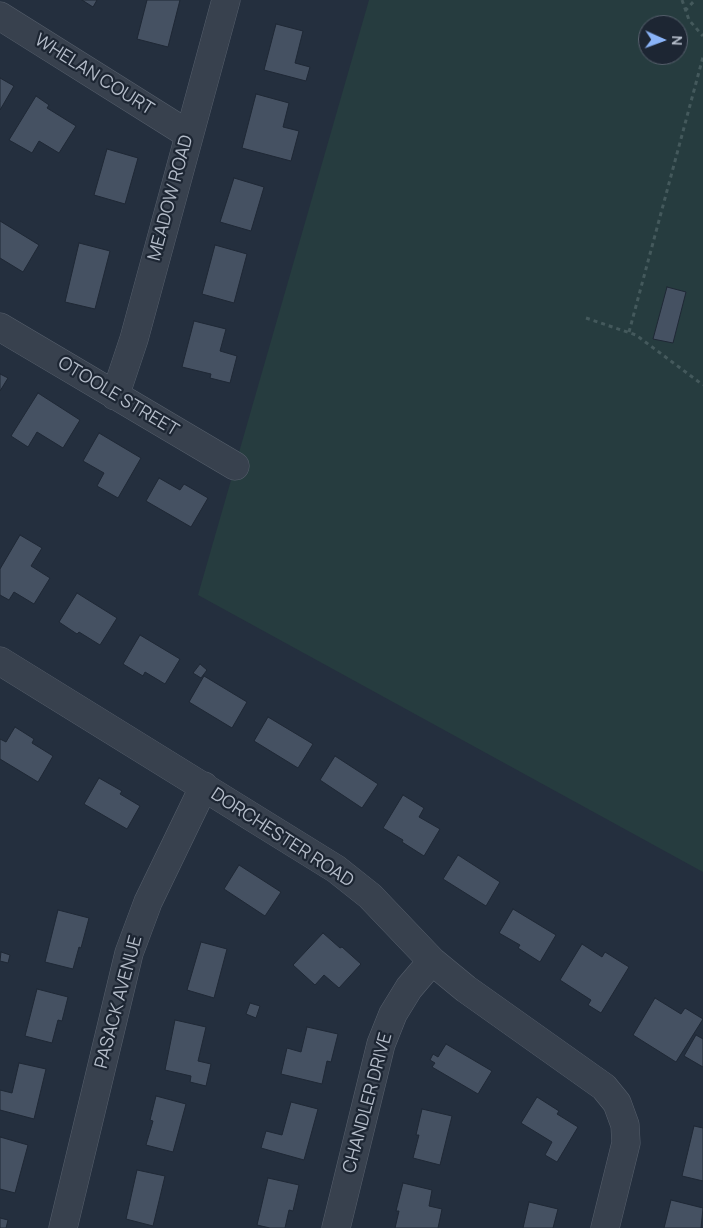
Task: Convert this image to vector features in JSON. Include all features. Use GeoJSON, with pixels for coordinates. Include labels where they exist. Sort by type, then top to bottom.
{"type":"FeatureCollection","features":[{"type":"Feature","properties":{"kind":"street","name":"MEADOW ROAD"},"geometry":{"type":"LineString","coordinates":[[115,396],[134,339],[188,134],[226,0]]}},
{"type":"Feature","properties":{"kind":"street","name":"WHELAN COURT"},"geometry":{"type":"LineString","coordinates":[[0,16],[188,134]]}},
{"type":"Feature","properties":{"kind":"street","name":"OTOOLE STREET"},"geometry":{"type":"LineString","coordinates":[[0,327],[236,466]]}},
{"type":"Feature","properties":{"kind":"street","name":"DORCHESTER ROAD"},"geometry":{"type":"LineString","coordinates":[[0,661],[336,869],[370,896],[432,961],[466,989],[604,1087],[617,1104],[625,1125],[626,1143],[605,1228]]}},
{"type":"Feature","properties":{"kind":"street","name":"PASACK AVENUE"},"geometry":{"type":"LineString","coordinates":[[63,1228],[129,953],[148,902],[204,786]]}},
{"type":"Feature","properties":{"kind":"street","name":"CHANDLER DRIVE"},"geometry":{"type":"LineString","coordinates":[[336,1228],[381,1044],[393,1014],[409,988],[432,961]]}},
{"type":"Feature","properties":{"kind":"path"},"geometry":{"type":"LineString","coordinates":[[682,0],[689,20],[703,36]]}},
{"type":"Feature","properties":{"kind":"path"},"geometry":{"type":"LineString","coordinates":[[685,11],[695,0]]}},
{"type":"Feature","properties":{"kind":"path"},"geometry":{"type":"LineString","coordinates":[[629,332],[703,57]]}},
{"type":"Feature","properties":{"kind":"path"},"geometry":{"type":"LineString","coordinates":[[586,318],[636,335],[703,385]]}},
{"type":"Feature","properties":{"kind":"green space"},"geometry":{"type":"Polygon","coordinates":[[[369,0],[703,0],[703,872],[198,595],[369,0]]]}},
{"type":"Feature","properties":{"kind":"building"},"geometry":{"type":"Polygon","coordinates":[[[82,0],[97,0],[93,7],[82,0]]]}},
{"type":"Feature","properties":{"kind":"building"},"geometry":{"type":"Polygon","coordinates":[[[147,0],[180,0],[168,47],[137,39],[147,0]]]}},
{"type":"Feature","properties":{"kind":"building"},"geometry":{"type":"Polygon","coordinates":[[[276,24],[303,31],[295,63],[310,67],[306,81],[264,70],[276,24]]]}},
{"type":"Feature","properties":{"kind":"building"},"geometry":{"type":"Polygon","coordinates":[[[0,78],[14,86],[0,110],[0,78]]]}},
{"type":"Feature","properties":{"kind":"building"},"geometry":{"type":"Polygon","coordinates":[[[256,94],[289,103],[283,127],[299,131],[291,161],[242,148],[256,94]]]}},
{"type":"Feature","properties":{"kind":"building"},"geometry":{"type":"Polygon","coordinates":[[[36,96],[49,105],[47,108],[76,126],[59,153],[39,141],[32,153],[9,140],[36,96]]]}},
{"type":"Feature","properties":{"kind":"building"},"geometry":{"type":"Polygon","coordinates":[[[107,149],[138,158],[125,204],[94,195],[107,149]]]}},
{"type":"Feature","properties":{"kind":"building"},"geometry":{"type":"Polygon","coordinates":[[[234,178],[264,187],[251,231],[220,222],[234,178]]]}},
{"type":"Feature","properties":{"kind":"building"},"geometry":{"type":"Polygon","coordinates":[[[0,221],[39,245],[23,272],[0,258],[0,221]]]}},
{"type":"Feature","properties":{"kind":"building"},"geometry":{"type":"Polygon","coordinates":[[[79,243],[110,251],[95,309],[65,302],[79,243]]]}},
{"type":"Feature","properties":{"kind":"building"},"geometry":{"type":"Polygon","coordinates":[[[215,245],[247,254],[234,303],[202,294],[215,245]]]}},
{"type":"Feature","properties":{"kind":"building"},"geometry":{"type":"Polygon","coordinates":[[[667,287],[686,292],[673,343],[653,339],[667,287]]]}},
{"type":"Feature","properties":{"kind":"building"},"geometry":{"type":"Polygon","coordinates":[[[194,321],[226,329],[220,351],[237,356],[230,383],[210,378],[211,374],[182,367],[194,321]]]}},
{"type":"Feature","properties":{"kind":"building"},"geometry":{"type":"Polygon","coordinates":[[[0,374],[8,378],[0,391],[0,374]]]}},
{"type":"Feature","properties":{"kind":"building"},"geometry":{"type":"Polygon","coordinates":[[[38,393],[80,420],[63,448],[37,432],[28,447],[11,436],[38,393]]]}},
{"type":"Feature","properties":{"kind":"building"},"geometry":{"type":"Polygon","coordinates":[[[99,433],[141,458],[118,498],[97,486],[104,473],[83,461],[99,433]]]}},
{"type":"Feature","properties":{"kind":"building"},"geometry":{"type":"Polygon","coordinates":[[[159,478],[180,490],[184,484],[208,498],[191,527],[146,501],[159,478]]]}},
{"type":"Feature","properties":{"kind":"building"},"geometry":{"type":"Polygon","coordinates":[[[20,535],[42,548],[31,566],[50,578],[34,604],[14,592],[9,600],[0,595],[0,569],[20,535]]]}},
{"type":"Feature","properties":{"kind":"building"},"geometry":{"type":"Polygon","coordinates":[[[77,593],[117,618],[100,645],[79,632],[77,634],[59,622],[77,593]]]}},
{"type":"Feature","properties":{"kind":"building"},"geometry":{"type":"Polygon","coordinates":[[[140,635],[180,659],[165,684],[145,672],[143,676],[123,664],[140,635]]]}},
{"type":"Feature","properties":{"kind":"building"},"geometry":{"type":"Polygon","coordinates":[[[200,664],[207,670],[201,678],[193,673],[200,664]]]}},
{"type":"Feature","properties":{"kind":"building"},"geometry":{"type":"Polygon","coordinates":[[[204,676],[247,702],[232,728],[189,702],[204,676]]]}},
{"type":"Feature","properties":{"kind":"building"},"geometry":{"type":"Polygon","coordinates":[[[268,717],[313,744],[298,768],[254,741],[268,717]]]}},
{"type":"Feature","properties":{"kind":"building"},"geometry":{"type":"Polygon","coordinates":[[[15,727],[34,739],[32,743],[53,756],[38,782],[0,759],[0,739],[6,742],[15,727]]]}},
{"type":"Feature","properties":{"kind":"building"},"geometry":{"type":"Polygon","coordinates":[[[335,756],[378,784],[362,808],[320,780],[335,756]]]}},
{"type":"Feature","properties":{"kind":"building"},"geometry":{"type":"Polygon","coordinates":[[[99,778],[122,791],[120,794],[140,806],[127,829],[84,804],[99,778]]]}},
{"type":"Feature","properties":{"kind":"building"},"geometry":{"type":"Polygon","coordinates":[[[403,795],[424,808],[419,817],[440,829],[424,856],[383,828],[403,795]]]}},
{"type":"Feature","properties":{"kind":"building"},"geometry":{"type":"Polygon","coordinates":[[[458,855],[500,882],[486,906],[443,879],[458,855]]]}},
{"type":"Feature","properties":{"kind":"building"},"geometry":{"type":"Polygon","coordinates":[[[239,865],[281,892],[265,916],[224,889],[239,865]]]}},
{"type":"Feature","properties":{"kind":"building"},"geometry":{"type":"Polygon","coordinates":[[[513,909],[556,935],[540,962],[518,948],[520,945],[499,933],[513,909]]]}},
{"type":"Feature","properties":{"kind":"building"},"geometry":{"type":"Polygon","coordinates":[[[58,910],[89,918],[73,969],[45,962],[58,910]]]}},
{"type":"Feature","properties":{"kind":"building"},"geometry":{"type":"Polygon","coordinates":[[[323,933],[361,964],[339,988],[324,975],[315,985],[293,965],[323,933]]]}},
{"type":"Feature","properties":{"kind":"building"},"geometry":{"type":"Polygon","coordinates":[[[201,942],[227,949],[214,998],[187,990],[201,942]]]}},
{"type":"Feature","properties":{"kind":"building"},"geometry":{"type":"Polygon","coordinates":[[[582,944],[602,957],[605,952],[629,967],[601,1013],[588,1005],[591,1000],[560,980],[582,944]]]}},
{"type":"Feature","properties":{"kind":"building"},"geometry":{"type":"Polygon","coordinates":[[[1,952],[10,955],[8,963],[0,961],[1,952]]]}},
{"type":"Feature","properties":{"kind":"building"},"geometry":{"type":"Polygon","coordinates":[[[37,989],[68,997],[62,1021],[58,1020],[52,1043],[25,1036],[37,989]]]}},
{"type":"Feature","properties":{"kind":"building"},"geometry":{"type":"Polygon","coordinates":[[[655,998],[681,1014],[685,1008],[703,1019],[676,1062],[633,1035],[655,998]]]}},
{"type":"Feature","properties":{"kind":"building"},"geometry":{"type":"Polygon","coordinates":[[[250,1003],[260,1006],[256,1018],[246,1014],[250,1003]]]}},
{"type":"Feature","properties":{"kind":"building"},"geometry":{"type":"Polygon","coordinates":[[[175,1020],[206,1027],[198,1061],[211,1064],[206,1086],[190,1082],[191,1076],[165,1070],[175,1020]]]}},
{"type":"Feature","properties":{"kind":"building"},"geometry":{"type":"Polygon","coordinates":[[[307,1027],[338,1034],[331,1062],[327,1061],[322,1084],[281,1074],[287,1048],[301,1052],[307,1027]]]}},
{"type":"Feature","properties":{"kind":"building"},"geometry":{"type":"Polygon","coordinates":[[[696,1035],[703,1039],[703,1067],[684,1056],[696,1035]]]}},
{"type":"Feature","properties":{"kind":"building"},"geometry":{"type":"Polygon","coordinates":[[[446,1044],[492,1071],[478,1094],[432,1067],[435,1063],[430,1060],[433,1054],[438,1057],[446,1044]]]}},
{"type":"Feature","properties":{"kind":"building"},"geometry":{"type":"Polygon","coordinates":[[[19,1063],[46,1069],[34,1119],[0,1110],[0,1090],[12,1093],[19,1063]]]}},
{"type":"Feature","properties":{"kind":"building"},"geometry":{"type":"Polygon","coordinates":[[[156,1096],[186,1104],[173,1152],[146,1145],[153,1121],[150,1120],[156,1096]]]}},
{"type":"Feature","properties":{"kind":"building"},"geometry":{"type":"Polygon","coordinates":[[[537,1097],[559,1111],[557,1114],[578,1127],[557,1162],[545,1155],[552,1142],[521,1123],[537,1097]]]}},
{"type":"Feature","properties":{"kind":"building"},"geometry":{"type":"Polygon","coordinates":[[[291,1102],[318,1109],[304,1160],[261,1148],[266,1131],[282,1135],[291,1102]]]}},
{"type":"Feature","properties":{"kind":"building"},"geometry":{"type":"Polygon","coordinates":[[[422,1109],[452,1116],[440,1165],[413,1158],[419,1135],[416,1135],[422,1109]]]}},
{"type":"Feature","properties":{"kind":"building"},"geometry":{"type":"Polygon","coordinates":[[[694,1126],[703,1128],[703,1181],[682,1176],[694,1126]]]}},
{"type":"Feature","properties":{"kind":"building"},"geometry":{"type":"Polygon","coordinates":[[[0,1137],[28,1145],[15,1193],[0,1189],[0,1137]]]}},
{"type":"Feature","properties":{"kind":"building"},"geometry":{"type":"Polygon","coordinates":[[[137,1170],[165,1176],[153,1226],[126,1219],[137,1170]]]}},
{"type":"Feature","properties":{"kind":"building"},"geometry":{"type":"Polygon","coordinates":[[[268,1178],[299,1185],[293,1211],[289,1210],[285,1228],[270,1228],[257,1225],[268,1178]]]}},
{"type":"Feature","properties":{"kind":"building"},"geometry":{"type":"Polygon","coordinates":[[[403,1183],[432,1190],[429,1206],[442,1209],[438,1228],[395,1228],[399,1211],[396,1211],[403,1183]]]}},
{"type":"Feature","properties":{"kind":"building"},"geometry":{"type":"Polygon","coordinates":[[[671,1200],[703,1208],[701,1228],[664,1228],[671,1200]]]}},
{"type":"Feature","properties":{"kind":"building"},"geometry":{"type":"Polygon","coordinates":[[[529,1202],[558,1209],[553,1228],[523,1228],[529,1202]]]}},
{"type":"Feature","properties":{"kind":"building"},"geometry":{"type":"Polygon","coordinates":[[[0,1218],[8,1220],[6,1228],[0,1228],[0,1218]]]}}]}
